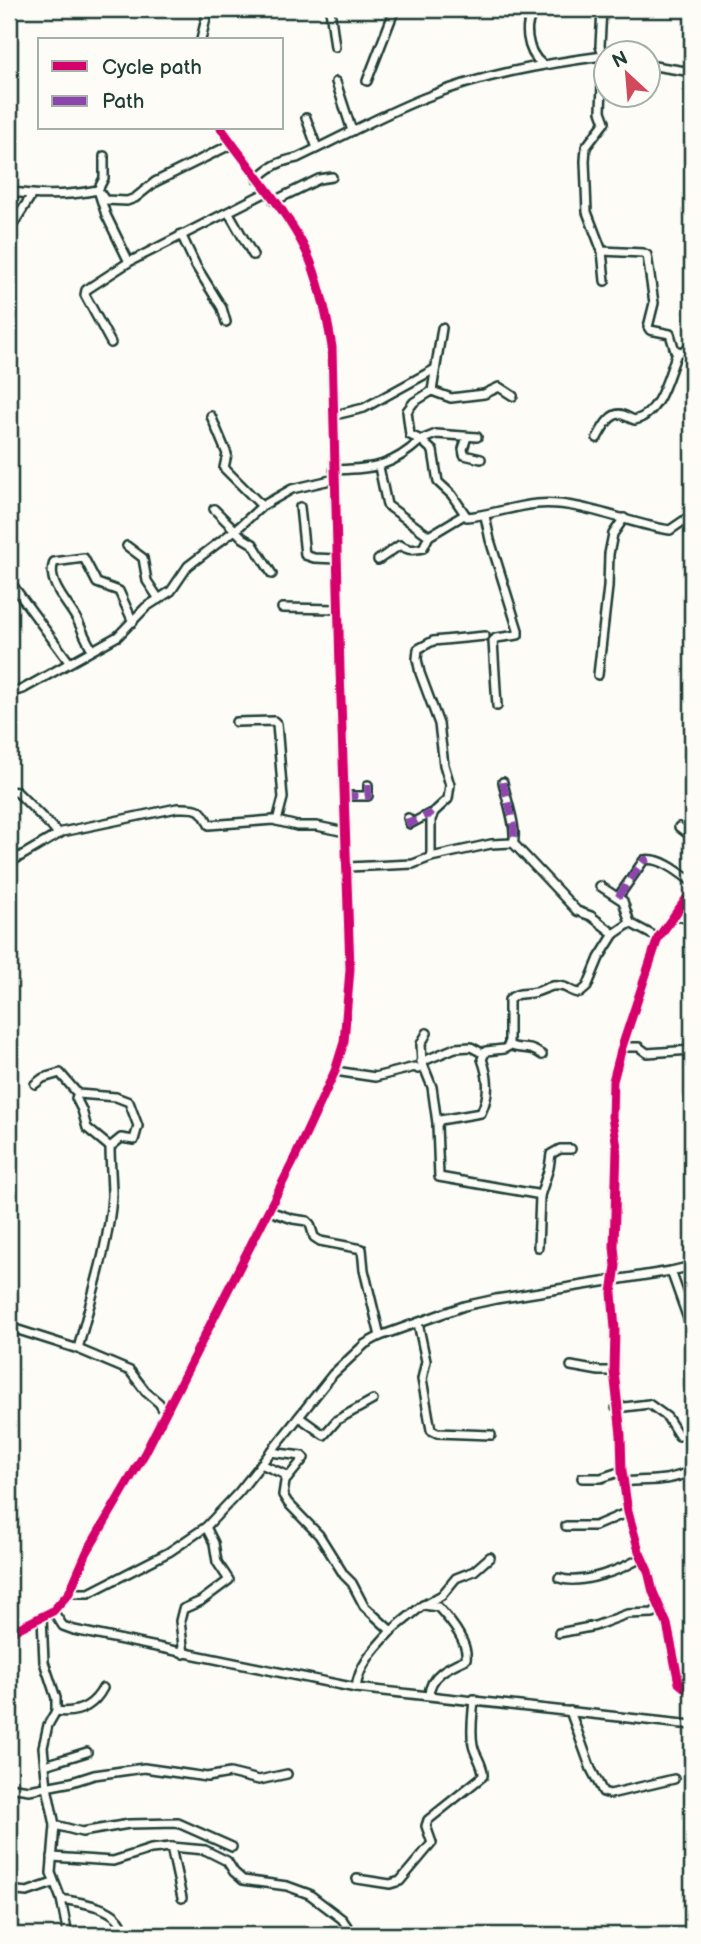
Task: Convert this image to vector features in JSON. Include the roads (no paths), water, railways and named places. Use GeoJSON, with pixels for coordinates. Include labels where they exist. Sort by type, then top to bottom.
{"type":"FeatureCollection","features":[{"type":"Feature","properties":{"kind":"street"},"geometry":{"type":"LineString","coordinates":[[201,38],[208,9]]}},
{"type":"Feature","properties":{"kind":"street"},"geometry":{"type":"LineString","coordinates":[[330,9],[335,47]]}},
{"type":"Feature","properties":{"kind":"street"},"geometry":{"type":"LineString","coordinates":[[367,81],[395,9]]}},
{"type":"Feature","properties":{"kind":"street"},"geometry":{"type":"LineString","coordinates":[[537,9],[530,15],[530,49],[542,64]]}},
{"type":"Feature","properties":{"kind":"street"},"geometry":{"type":"LineString","coordinates":[[600,38],[602,9]]}},
{"type":"Feature","properties":{"kind":"street"},"geometry":{"type":"LineString","coordinates":[[257,179],[283,160],[297,158],[427,97],[475,81],[542,64],[592,58]]}},
{"type":"Feature","properties":{"kind":"street"},"geometry":{"type":"LineString","coordinates":[[662,67],[692,72]]}},
{"type":"Feature","properties":{"kind":"street"},"geometry":{"type":"LineString","coordinates":[[336,82],[352,131]]}},
{"type":"Feature","properties":{"kind":"street"},"geometry":{"type":"LineString","coordinates":[[601,108],[604,122],[586,148],[585,161],[587,212],[603,251],[605,281]]}},
{"type":"Feature","properties":{"kind":"street"},"geometry":{"type":"LineString","coordinates":[[306,118],[317,148]]}},
{"type":"Feature","properties":{"kind":"street"},"geometry":{"type":"LineString","coordinates":[[9,1633],[52,1611],[68,1593],[87,1552],[145,1454],[269,1211],[335,1071],[344,1042],[350,969],[332,347],[326,313],[307,253],[274,201],[222,130]]}},
{"type":"Feature","properties":{"kind":"street"},"geometry":{"type":"LineString","coordinates":[[98,190],[105,200],[127,201],[155,182],[232,144]]}},
{"type":"Feature","properties":{"kind":"street"},"geometry":{"type":"LineString","coordinates":[[104,156],[104,178],[98,190],[106,215],[129,262]]}},
{"type":"Feature","properties":{"kind":"street"},"geometry":{"type":"LineString","coordinates":[[274,201],[319,179],[332,177]]}},
{"type":"Feature","properties":{"kind":"street"},"geometry":{"type":"LineString","coordinates":[[9,191],[31,196],[57,197],[98,190]]}},
{"type":"Feature","properties":{"kind":"street"},"geometry":{"type":"LineString","coordinates":[[111,343],[85,295],[86,290],[139,256],[267,192]]}},
{"type":"Feature","properties":{"kind":"street"},"geometry":{"type":"LineString","coordinates":[[9,230],[31,196]]}},
{"type":"Feature","properties":{"kind":"street"},"geometry":{"type":"LineString","coordinates":[[229,213],[253,255]]}},
{"type":"Feature","properties":{"kind":"street"},"geometry":{"type":"LineString","coordinates":[[181,234],[196,267],[222,308],[226,322]]}},
{"type":"Feature","properties":{"kind":"street"},"geometry":{"type":"LineString","coordinates":[[603,251],[647,255],[654,303],[648,327],[650,330],[670,334],[675,351],[692,348]]}},
{"type":"Feature","properties":{"kind":"street"},"geometry":{"type":"LineString","coordinates":[[125,252],[139,256]]}},
{"type":"Feature","properties":{"kind":"street"},"geometry":{"type":"LineString","coordinates":[[432,391],[442,328]]}},
{"type":"Feature","properties":{"kind":"street"},"geometry":{"type":"LineString","coordinates":[[597,438],[608,420],[616,414],[635,420],[648,412],[667,382],[678,351]]}},
{"type":"Feature","properties":{"kind":"street"},"geometry":{"type":"LineString","coordinates":[[335,415],[364,408],[435,369]]}},
{"type":"Feature","properties":{"kind":"street"},"geometry":{"type":"LineString","coordinates":[[432,391],[451,398],[484,394],[499,387],[513,396]]}},
{"type":"Feature","properties":{"kind":"street"},"geometry":{"type":"LineString","coordinates":[[432,391],[414,402],[407,411],[410,435],[421,440],[433,451],[437,478],[464,515]]}},
{"type":"Feature","properties":{"kind":"street"},"geometry":{"type":"LineString","coordinates":[[211,416],[227,454],[224,468],[262,506]]}},
{"type":"Feature","properties":{"kind":"street"},"geometry":{"type":"LineString","coordinates":[[334,470],[379,467],[393,461],[421,440],[436,434],[477,437]]}},
{"type":"Feature","properties":{"kind":"street"},"geometry":{"type":"LineString","coordinates":[[467,437],[464,441],[464,455],[481,459]]}},
{"type":"Feature","properties":{"kind":"street"},"geometry":{"type":"LineString","coordinates":[[379,467],[387,505],[429,536]]}},
{"type":"Feature","properties":{"kind":"street"},"geometry":{"type":"LineString","coordinates":[[9,684],[12,692],[34,683],[118,636],[146,607],[171,591],[188,566],[262,506],[292,489],[335,479]]}},
{"type":"Feature","properties":{"kind":"street"},"geometry":{"type":"LineString","coordinates":[[378,560],[400,545],[412,550],[423,548],[429,536],[464,515],[485,516],[537,504],[604,513],[670,530],[692,515]]}},
{"type":"Feature","properties":{"kind":"street"},"geometry":{"type":"LineString","coordinates":[[300,507],[305,555],[337,559]]}},
{"type":"Feature","properties":{"kind":"street"},"geometry":{"type":"LineString","coordinates":[[214,509],[253,544],[272,573]]}},
{"type":"Feature","properties":{"kind":"street"},"geometry":{"type":"LineString","coordinates":[[485,516],[518,631],[518,635],[493,641],[497,706]]}},
{"type":"Feature","properties":{"kind":"street"},"geometry":{"type":"LineString","coordinates":[[598,675],[608,587],[608,554],[613,534],[624,519]]}},
{"type":"Feature","properties":{"kind":"street"},"geometry":{"type":"LineString","coordinates":[[127,546],[143,558],[147,581],[159,599]]}},
{"type":"Feature","properties":{"kind":"street"},"geometry":{"type":"LineString","coordinates":[[92,649],[58,593],[52,569],[54,562],[83,558],[97,583],[119,591],[133,622]]}},
{"type":"Feature","properties":{"kind":"street"},"geometry":{"type":"LineString","coordinates":[[9,584],[14,587],[69,662]]}},
{"type":"Feature","properties":{"kind":"street"},"geometry":{"type":"LineString","coordinates":[[692,596],[692,607]]}},
{"type":"Feature","properties":{"kind":"street"},"geometry":{"type":"LineString","coordinates":[[282,608],[338,609]]}},
{"type":"Feature","properties":{"kind":"street"},"geometry":{"type":"LineString","coordinates":[[431,857],[432,817],[448,799],[450,785],[443,765],[439,724],[420,673],[418,649],[433,641],[485,636]]}},
{"type":"Feature","properties":{"kind":"street"},"geometry":{"type":"LineString","coordinates":[[236,722],[274,721],[278,724],[283,798],[277,821]]}},
{"type":"Feature","properties":{"kind":"street"},"geometry":{"type":"LineString","coordinates":[[503,782],[515,827],[516,836],[513,843]]}},
{"type":"Feature","properties":{"kind":"street"},"geometry":{"type":"LineString","coordinates":[[344,796],[368,796],[368,785]]}},
{"type":"Feature","properties":{"kind":"street"},"geometry":{"type":"LineString","coordinates":[[9,791],[17,792],[59,834]]}},
{"type":"Feature","properties":{"kind":"street"},"geometry":{"type":"LineString","coordinates":[[9,863],[59,834],[177,808],[196,808],[204,813],[209,825],[250,820],[277,821],[345,832]]}},
{"type":"Feature","properties":{"kind":"street"},"geometry":{"type":"LineString","coordinates":[[408,818],[410,824],[429,814],[432,817]]}},
{"type":"Feature","properties":{"kind":"street"},"geometry":{"type":"LineString","coordinates":[[679,827],[692,837]]}},
{"type":"Feature","properties":{"kind":"street"},"geometry":{"type":"LineString","coordinates":[[348,867],[413,864],[431,857],[491,844],[513,843],[577,911],[598,920],[614,934]]}},
{"type":"Feature","properties":{"kind":"street"},"geometry":{"type":"LineString","coordinates":[[618,897],[644,860],[658,860],[692,882]]}},
{"type":"Feature","properties":{"kind":"street"},"geometry":{"type":"LineString","coordinates":[[600,886],[623,901],[630,923],[658,939]]}},
{"type":"Feature","properties":{"kind":"street"},"geometry":{"type":"LineString","coordinates":[[692,891],[658,939],[621,1046],[612,1117],[617,1147],[615,1279],[612,1293],[614,1371],[622,1471],[628,1512],[659,1608],[667,1624],[680,1683],[692,1690]]}},
{"type":"Feature","properties":{"kind":"street"},"geometry":{"type":"LineString","coordinates":[[675,915],[692,920]]}},
{"type":"Feature","properties":{"kind":"street"},"geometry":{"type":"LineString","coordinates":[[509,1045],[509,1000],[512,996],[535,992],[545,986],[565,987],[580,993],[587,987],[599,958],[614,934],[630,923]]}},
{"type":"Feature","properties":{"kind":"street"},"geometry":{"type":"LineString","coordinates":[[427,1033],[421,1044],[423,1065],[432,1087],[438,1123]]}},
{"type":"Feature","properties":{"kind":"street"},"geometry":{"type":"LineString","coordinates":[[509,1045],[504,1049],[486,1051],[484,1054],[482,1059],[488,1078],[487,1100],[481,1113],[447,1118],[438,1123],[435,1131],[439,1177],[540,1196]]}},
{"type":"Feature","properties":{"kind":"street"},"geometry":{"type":"LineString","coordinates":[[509,1045],[513,1048],[528,1047],[542,1055]]}},
{"type":"Feature","properties":{"kind":"street"},"geometry":{"type":"LineString","coordinates":[[621,1046],[639,1047],[647,1053],[692,1050]]}},
{"type":"Feature","properties":{"kind":"street"},"geometry":{"type":"LineString","coordinates":[[335,1071],[375,1077],[415,1067],[418,1069],[455,1048],[471,1047],[484,1054]]}},
{"type":"Feature","properties":{"kind":"street"},"geometry":{"type":"LineString","coordinates":[[35,1084],[43,1078],[60,1073],[78,1094],[116,1097],[129,1102],[138,1126],[134,1140],[121,1138],[110,1147]]}},
{"type":"Feature","properties":{"kind":"street"},"geometry":{"type":"LineString","coordinates":[[78,1094],[76,1098],[87,1128],[110,1147],[112,1195],[100,1263],[78,1349]]}},
{"type":"Feature","properties":{"kind":"street"},"geometry":{"type":"LineString","coordinates":[[538,1247],[540,1196],[551,1154],[560,1149],[571,1149]]}},
{"type":"Feature","properties":{"kind":"street"},"geometry":{"type":"LineString","coordinates":[[269,1211],[307,1221],[314,1237],[320,1241],[362,1249],[364,1270],[380,1336]]}},
{"type":"Feature","properties":{"kind":"street"},"geometry":{"type":"LineString","coordinates":[[68,1593],[89,1592],[169,1552],[206,1527],[239,1492],[333,1374],[351,1356],[380,1336],[485,1301],[692,1266]]}},
{"type":"Feature","properties":{"kind":"street"},"geometry":{"type":"LineString","coordinates":[[671,1271],[692,1330]]}},
{"type":"Feature","properties":{"kind":"street"},"geometry":{"type":"LineString","coordinates":[[418,1323],[426,1361],[422,1379],[431,1430],[436,1433],[491,1434]]}},
{"type":"Feature","properties":{"kind":"street"},"geometry":{"type":"LineString","coordinates":[[9,1327],[78,1349],[130,1371],[165,1413]]}},
{"type":"Feature","properties":{"kind":"street"},"geometry":{"type":"LineString","coordinates":[[571,1366],[614,1371]]}},
{"type":"Feature","properties":{"kind":"street"},"geometry":{"type":"LineString","coordinates":[[299,1416],[324,1435],[337,1420],[373,1401]]}},
{"type":"Feature","properties":{"kind":"street"},"geometry":{"type":"LineString","coordinates":[[616,1408],[649,1404],[667,1418],[679,1436]]}},
{"type":"Feature","properties":{"kind":"street"},"geometry":{"type":"LineString","coordinates":[[270,1452],[304,1458],[287,1479],[284,1495],[288,1503],[318,1535],[352,1583],[364,1606],[391,1631]]}},
{"type":"Feature","properties":{"kind":"street"},"geometry":{"type":"LineString","coordinates":[[261,1464],[284,1473],[287,1479]]}},
{"type":"Feature","properties":{"kind":"street"},"geometry":{"type":"LineString","coordinates":[[582,1478],[601,1478],[622,1471]]}},
{"type":"Feature","properties":{"kind":"street"},"geometry":{"type":"LineString","coordinates":[[624,1482],[664,1481],[691,1471]]}},
{"type":"Feature","properties":{"kind":"street"},"geometry":{"type":"LineString","coordinates":[[566,1526],[595,1526],[628,1512]]}},
{"type":"Feature","properties":{"kind":"street"},"geometry":{"type":"LineString","coordinates":[[184,1654],[180,1620],[183,1609],[209,1596],[229,1580],[217,1562],[214,1543],[206,1527]]}},
{"type":"Feature","properties":{"kind":"street"},"geometry":{"type":"LineString","coordinates":[[559,1578],[569,1581],[605,1574],[627,1566],[642,1556]]}},
{"type":"Feature","properties":{"kind":"street"},"geometry":{"type":"LineString","coordinates":[[356,1688],[361,1670],[371,1652],[391,1631],[423,1605],[442,1595],[456,1578],[474,1571],[490,1557]]}},
{"type":"Feature","properties":{"kind":"street"},"geometry":{"type":"LineString","coordinates":[[423,1605],[439,1607],[463,1642],[467,1653],[466,1659],[434,1679],[429,1685],[429,1695]]}},
{"type":"Feature","properties":{"kind":"street"},"geometry":{"type":"LineString","coordinates":[[559,1633],[595,1626],[626,1615],[653,1613],[659,1608]]}},
{"type":"Feature","properties":{"kind":"street"},"geometry":{"type":"LineString","coordinates":[[52,1611],[63,1626],[74,1630],[356,1688],[692,1725]]}},
{"type":"Feature","properties":{"kind":"street"},"geometry":{"type":"LineString","coordinates":[[42,1617],[44,1662],[56,1698],[56,1711],[48,1725],[43,1747],[47,1787],[55,1825],[51,1873],[61,1899],[68,1935]]}},
{"type":"Feature","properties":{"kind":"street"},"geometry":{"type":"LineString","coordinates":[[56,1711],[76,1711],[87,1707],[98,1698],[103,1688]]}},
{"type":"Feature","properties":{"kind":"street"},"geometry":{"type":"LineString","coordinates":[[357,1879],[390,1884],[402,1880],[432,1843],[426,1826],[428,1821],[483,1776],[484,1771],[473,1748],[471,1734],[474,1699]]}},
{"type":"Feature","properties":{"kind":"street"},"geometry":{"type":"LineString","coordinates":[[570,1711],[591,1769],[603,1792],[610,1794],[674,1779]]}},
{"type":"Feature","properties":{"kind":"street"},"geometry":{"type":"LineString","coordinates":[[45,1765],[87,1752]]}},
{"type":"Feature","properties":{"kind":"street"},"geometry":{"type":"LineString","coordinates":[[9,1787],[25,1790],[47,1787],[94,1775],[144,1768],[207,1777],[230,1773],[259,1780],[287,1774]]}},
{"type":"Feature","properties":{"kind":"street"},"geometry":{"type":"LineString","coordinates":[[55,1825],[82,1832],[129,1824],[178,1822],[232,1847]]}},
{"type":"Feature","properties":{"kind":"street"},"geometry":{"type":"LineString","coordinates":[[52,1857],[113,1861],[151,1849],[171,1847],[205,1850],[227,1861],[243,1880],[287,1886],[310,1894],[342,1919],[353,1935]]}},
{"type":"Feature","properties":{"kind":"street"},"geometry":{"type":"LineString","coordinates":[[171,1847],[182,1898]]}},
{"type":"Feature","properties":{"kind":"street"},"geometry":{"type":"LineString","coordinates":[[9,1890],[27,1892],[53,1883]]}},
{"type":"Feature","properties":{"kind":"street"},"geometry":{"type":"LineString","coordinates":[[61,1899],[95,1905],[118,1918],[123,1924],[124,1935]]}}]}
